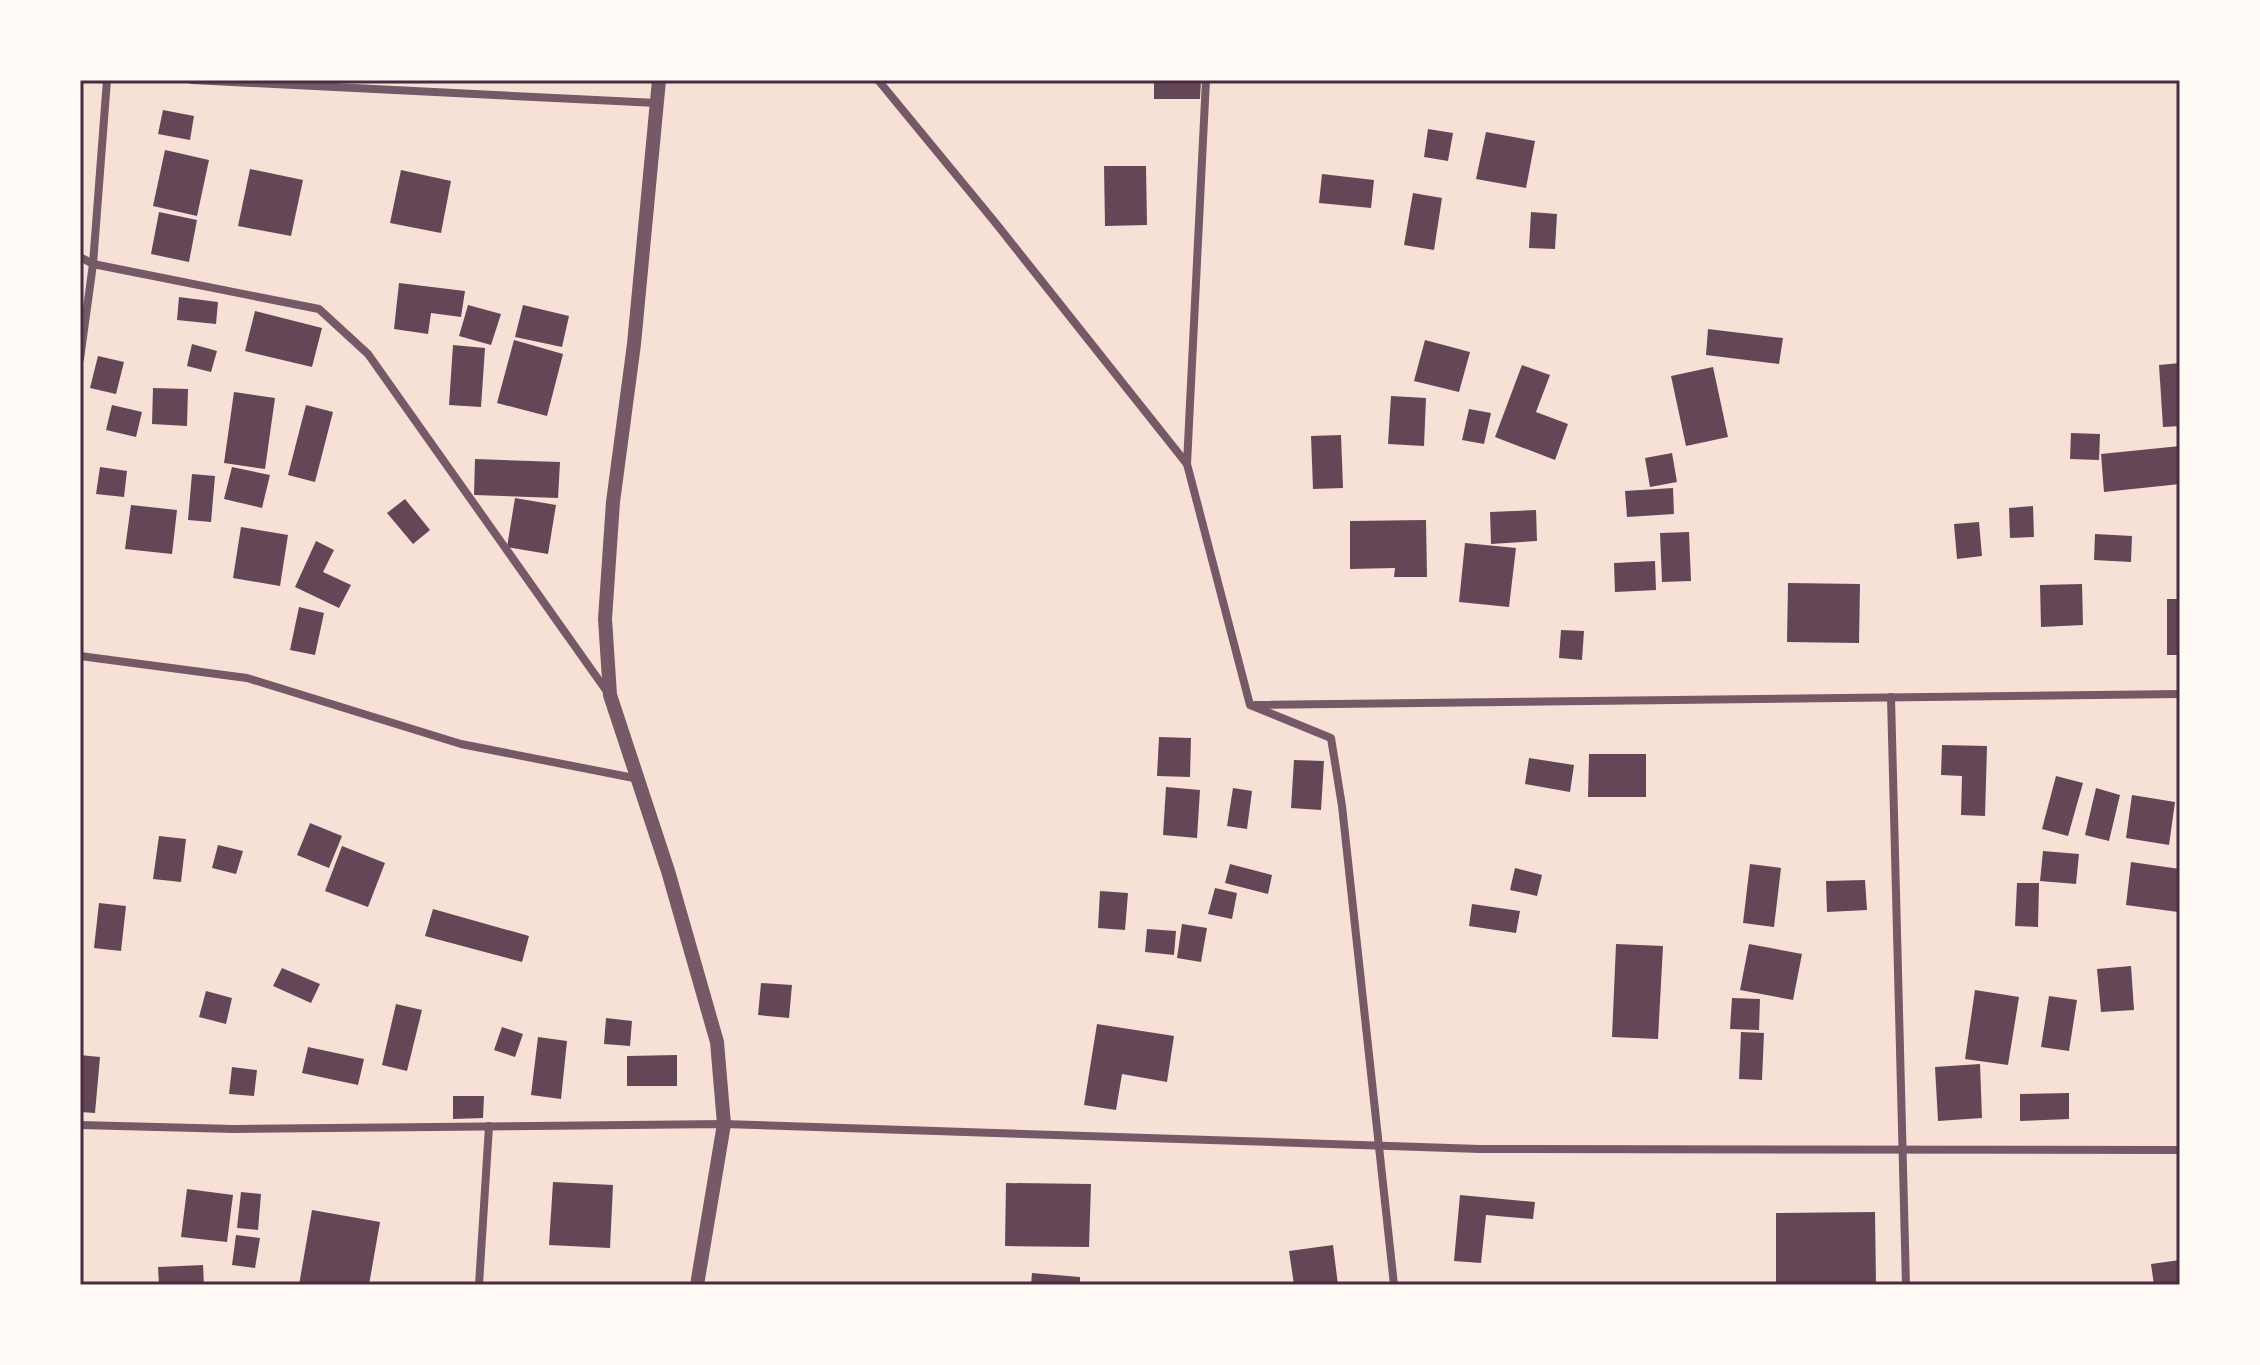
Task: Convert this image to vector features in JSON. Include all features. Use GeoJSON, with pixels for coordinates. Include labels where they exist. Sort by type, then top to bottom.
{"type":"FeatureCollection","features":[{"type":"Feature","properties":{"kind":"street"},"geometry":{"type":"LineString","coordinates":[[80,359],[93,264],[107,80]]}},
{"type":"Feature","properties":{"kind":"street"},"geometry":{"type":"LineString","coordinates":[[192,80],[657,103]]}},
{"type":"Feature","properties":{"kind":"street"},"geometry":{"type":"LineString","coordinates":[[610,695],[605,619],[613,502],[634,344],[659,80]]}},
{"type":"Feature","properties":{"kind":"street"},"geometry":{"type":"LineString","coordinates":[[878,80],[1187,464]]}},
{"type":"Feature","properties":{"kind":"street"},"geometry":{"type":"LineString","coordinates":[[1206,80],[1187,464],[1250,705]]}},
{"type":"Feature","properties":{"kind":"street"},"geometry":{"type":"LineString","coordinates":[[80,257],[93,264],[319,309],[368,354],[610,695],[640,779],[717,1042],[724,1124],[697,1285]]}},
{"type":"Feature","properties":{"kind":"street"},"geometry":{"type":"LineString","coordinates":[[80,656],[247,678],[461,744],[640,779]]}},
{"type":"Feature","properties":{"kind":"street"},"geometry":{"type":"LineString","coordinates":[[1250,705],[2180,694]]}},
{"type":"Feature","properties":{"kind":"street"},"geometry":{"type":"LineString","coordinates":[[1891,697],[1906,1285]]}},
{"type":"Feature","properties":{"kind":"street"},"geometry":{"type":"LineString","coordinates":[[1250,705],[1331,738],[1342,806],[1394,1285]]}},
{"type":"Feature","properties":{"kind":"street"},"geometry":{"type":"LineString","coordinates":[[80,1125],[234,1129],[724,1124],[1480,1149],[2180,1150]]}},
{"type":"Feature","properties":{"kind":"street"},"geometry":{"type":"LineString","coordinates":[[479,1285],[489,1126]]}},
{"type":"Feature","properties":{"kind":"building"},"geometry":{"type":"Polygon","coordinates":[[[1154,80],[1201,80],[1200,99],[1154,99],[1154,80]]]}},
{"type":"Feature","properties":{"kind":"building"},"geometry":{"type":"Polygon","coordinates":[[[163,110],[194,116],[190,140],[158,134],[163,110]]]}},
{"type":"Feature","properties":{"kind":"building"},"geometry":{"type":"Polygon","coordinates":[[[1428,129],[1453,133],[1448,161],[1424,157],[1428,129]]]}},
{"type":"Feature","properties":{"kind":"building"},"geometry":{"type":"Polygon","coordinates":[[[1486,132],[1535,141],[1526,188],[1476,179],[1486,132]]]}},
{"type":"Feature","properties":{"kind":"building"},"geometry":{"type":"Polygon","coordinates":[[[165,150],[209,160],[197,216],[153,206],[165,150]]]}},
{"type":"Feature","properties":{"kind":"building"},"geometry":{"type":"Polygon","coordinates":[[[1104,166],[1146,166],[1147,225],[1105,226],[1104,166]]]}},
{"type":"Feature","properties":{"kind":"building"},"geometry":{"type":"Polygon","coordinates":[[[250,169],[303,180],[291,236],[238,226],[250,169]]]}},
{"type":"Feature","properties":{"kind":"building"},"geometry":{"type":"Polygon","coordinates":[[[401,170],[451,181],[441,233],[390,223],[401,170]]]}},
{"type":"Feature","properties":{"kind":"building"},"geometry":{"type":"Polygon","coordinates":[[[1322,174],[1374,180],[1371,208],[1319,203],[1322,174]]]}},
{"type":"Feature","properties":{"kind":"building"},"geometry":{"type":"Polygon","coordinates":[[[1413,193],[1442,198],[1434,250],[1404,245],[1413,193]]]}},
{"type":"Feature","properties":{"kind":"building"},"geometry":{"type":"Polygon","coordinates":[[[159,212],[197,220],[189,262],[151,254],[159,212]]]}},
{"type":"Feature","properties":{"kind":"building"},"geometry":{"type":"Polygon","coordinates":[[[1531,212],[1557,214],[1555,249],[1529,248],[1531,212]]]}},
{"type":"Feature","properties":{"kind":"building"},"geometry":{"type":"Polygon","coordinates":[[[399,283],[465,291],[461,317],[431,313],[428,334],[394,329],[399,283]]]}},
{"type":"Feature","properties":{"kind":"building"},"geometry":{"type":"Polygon","coordinates":[[[179,297],[218,302],[216,324],[177,320],[179,297]]]}},
{"type":"Feature","properties":{"kind":"building"},"geometry":{"type":"Polygon","coordinates":[[[468,305],[501,314],[491,345],[459,336],[468,305]]]}},
{"type":"Feature","properties":{"kind":"building"},"geometry":{"type":"Polygon","coordinates":[[[523,305],[569,316],[562,347],[515,337],[523,305]]]}},
{"type":"Feature","properties":{"kind":"building"},"geometry":{"type":"Polygon","coordinates":[[[255,311],[322,328],[312,367],[245,351],[255,311]]]}},
{"type":"Feature","properties":{"kind":"building"},"geometry":{"type":"Polygon","coordinates":[[[1708,329],[1783,338],[1779,364],[1706,355],[1708,329]]]}},
{"type":"Feature","properties":{"kind":"building"},"geometry":{"type":"Polygon","coordinates":[[[514,340],[563,354],[547,416],[497,403],[514,340]]]}},
{"type":"Feature","properties":{"kind":"building"},"geometry":{"type":"Polygon","coordinates":[[[1425,340],[1470,352],[1459,392],[1414,381],[1425,340]]]}},
{"type":"Feature","properties":{"kind":"building"},"geometry":{"type":"Polygon","coordinates":[[[192,344],[217,351],[211,372],[187,366],[192,344]]]}},
{"type":"Feature","properties":{"kind":"building"},"geometry":{"type":"Polygon","coordinates":[[[453,345],[485,348],[481,407],[449,405],[453,345]]]}},
{"type":"Feature","properties":{"kind":"building"},"geometry":{"type":"Polygon","coordinates":[[[98,356],[124,362],[116,394],[90,388],[98,356]]]}},
{"type":"Feature","properties":{"kind":"building"},"geometry":{"type":"Polygon","coordinates":[[[2180,363],[2180,426],[2163,427],[2159,365],[2180,363]]]}},
{"type":"Feature","properties":{"kind":"building"},"geometry":{"type":"Polygon","coordinates":[[[1522,365],[1550,375],[1536,412],[1568,424],[1555,460],[1495,437],[1522,365]]]}},
{"type":"Feature","properties":{"kind":"building"},"geometry":{"type":"Polygon","coordinates":[[[1713,367],[1728,437],[1686,446],[1671,376],[1713,367]]]}},
{"type":"Feature","properties":{"kind":"building"},"geometry":{"type":"Polygon","coordinates":[[[153,388],[188,389],[187,426],[152,424],[153,388]]]}},
{"type":"Feature","properties":{"kind":"building"},"geometry":{"type":"Polygon","coordinates":[[[234,392],[275,398],[265,469],[224,463],[234,392]]]}},
{"type":"Feature","properties":{"kind":"building"},"geometry":{"type":"Polygon","coordinates":[[[1391,396],[1426,398],[1424,446],[1388,444],[1391,396]]]}},
{"type":"Feature","properties":{"kind":"building"},"geometry":{"type":"Polygon","coordinates":[[[112,405],[142,412],[136,437],[106,430],[112,405]]]}},
{"type":"Feature","properties":{"kind":"building"},"geometry":{"type":"Polygon","coordinates":[[[306,405],[333,412],[315,482],[288,475],[306,405]]]}},
{"type":"Feature","properties":{"kind":"building"},"geometry":{"type":"Polygon","coordinates":[[[1469,409],[1491,413],[1484,444],[1462,440],[1469,409]]]}},
{"type":"Feature","properties":{"kind":"building"},"geometry":{"type":"Polygon","coordinates":[[[2071,433],[2100,434],[2099,460],[2070,459],[2071,433]]]}},
{"type":"Feature","properties":{"kind":"building"},"geometry":{"type":"Polygon","coordinates":[[[1341,435],[1343,488],[1313,489],[1311,436],[1341,435]]]}},
{"type":"Feature","properties":{"kind":"building"},"geometry":{"type":"Polygon","coordinates":[[[2180,446],[2180,484],[2104,492],[2101,454],[2180,446]]]}},
{"type":"Feature","properties":{"kind":"building"},"geometry":{"type":"Polygon","coordinates":[[[1672,453],[1677,482],[1650,487],[1645,458],[1672,453]]]}},
{"type":"Feature","properties":{"kind":"building"},"geometry":{"type":"Polygon","coordinates":[[[475,459],[560,462],[558,498],[474,495],[475,459]]]}},
{"type":"Feature","properties":{"kind":"building"},"geometry":{"type":"Polygon","coordinates":[[[100,467],[127,471],[124,497],[96,494],[100,467]]]}},
{"type":"Feature","properties":{"kind":"building"},"geometry":{"type":"Polygon","coordinates":[[[232,467],[270,475],[262,508],[224,499],[232,467]]]}},
{"type":"Feature","properties":{"kind":"building"},"geometry":{"type":"Polygon","coordinates":[[[192,474],[215,476],[211,522],[188,520],[192,474]]]}},
{"type":"Feature","properties":{"kind":"building"},"geometry":{"type":"Polygon","coordinates":[[[1673,488],[1674,514],[1627,517],[1625,491],[1673,488]]]}},
{"type":"Feature","properties":{"kind":"building"},"geometry":{"type":"Polygon","coordinates":[[[515,498],[556,505],[548,554],[507,547],[515,498]]]}},
{"type":"Feature","properties":{"kind":"building"},"geometry":{"type":"Polygon","coordinates":[[[405,499],[430,530],[413,544],[387,513],[405,499]]]}},
{"type":"Feature","properties":{"kind":"building"},"geometry":{"type":"Polygon","coordinates":[[[131,505],[177,510],[172,554],[125,549],[131,505]]]}},
{"type":"Feature","properties":{"kind":"building"},"geometry":{"type":"Polygon","coordinates":[[[2033,506],[2034,537],[2010,538],[2009,508],[2033,506]]]}},
{"type":"Feature","properties":{"kind":"building"},"geometry":{"type":"Polygon","coordinates":[[[1536,510],[1537,541],[1491,544],[1490,512],[1536,510]]]}},
{"type":"Feature","properties":{"kind":"building"},"geometry":{"type":"Polygon","coordinates":[[[1426,520],[1427,577],[1394,577],[1395,568],[1350,569],[1350,521],[1426,520]]]}},
{"type":"Feature","properties":{"kind":"building"},"geometry":{"type":"Polygon","coordinates":[[[1979,522],[1982,556],[1957,559],[1954,524],[1979,522]]]}},
{"type":"Feature","properties":{"kind":"building"},"geometry":{"type":"Polygon","coordinates":[[[241,527],[288,535],[280,586],[233,578],[241,527]]]}},
{"type":"Feature","properties":{"kind":"building"},"geometry":{"type":"Polygon","coordinates":[[[1689,532],[1691,581],[1662,582],[1660,533],[1689,532]]]}},
{"type":"Feature","properties":{"kind":"building"},"geometry":{"type":"Polygon","coordinates":[[[2095,534],[2132,536],[2131,562],[2094,560],[2095,534]]]}},
{"type":"Feature","properties":{"kind":"building"},"geometry":{"type":"Polygon","coordinates":[[[316,541],[334,550],[323,572],[351,585],[339,608],[295,587],[316,541]]]}},
{"type":"Feature","properties":{"kind":"building"},"geometry":{"type":"Polygon","coordinates":[[[1465,543],[1516,548],[1509,607],[1459,602],[1465,543]]]}},
{"type":"Feature","properties":{"kind":"building"},"geometry":{"type":"Polygon","coordinates":[[[1655,561],[1656,590],[1615,592],[1614,563],[1655,561]]]}},
{"type":"Feature","properties":{"kind":"building"},"geometry":{"type":"Polygon","coordinates":[[[1788,583],[1860,584],[1859,643],[1787,642],[1788,583]]]}},
{"type":"Feature","properties":{"kind":"building"},"geometry":{"type":"Polygon","coordinates":[[[2082,584],[2083,625],[2041,627],[2040,585],[2082,584]]]}},
{"type":"Feature","properties":{"kind":"building"},"geometry":{"type":"Polygon","coordinates":[[[2167,599],[2180,599],[2180,655],[2167,655],[2167,599]]]}},
{"type":"Feature","properties":{"kind":"building"},"geometry":{"type":"Polygon","coordinates":[[[299,607],[324,613],[315,655],[290,650],[299,607]]]}},
{"type":"Feature","properties":{"kind":"building"},"geometry":{"type":"Polygon","coordinates":[[[1561,630],[1584,631],[1582,660],[1559,658],[1561,630]]]}},
{"type":"Feature","properties":{"kind":"building"},"geometry":{"type":"Polygon","coordinates":[[[1159,737],[1191,738],[1190,777],[1157,776],[1159,737]]]}},
{"type":"Feature","properties":{"kind":"building"},"geometry":{"type":"Polygon","coordinates":[[[1942,745],[1987,746],[1985,816],[1961,815],[1962,776],[1941,775],[1942,745]]]}},
{"type":"Feature","properties":{"kind":"building"},"geometry":{"type":"Polygon","coordinates":[[[1589,754],[1646,754],[1646,797],[1588,797],[1589,754]]]}},
{"type":"Feature","properties":{"kind":"building"},"geometry":{"type":"Polygon","coordinates":[[[1529,758],[1574,765],[1570,792],[1525,784],[1529,758]]]}},
{"type":"Feature","properties":{"kind":"building"},"geometry":{"type":"Polygon","coordinates":[[[1294,760],[1324,761],[1321,810],[1291,808],[1294,760]]]}},
{"type":"Feature","properties":{"kind":"building"},"geometry":{"type":"Polygon","coordinates":[[[2056,776],[2083,783],[2068,836],[2042,829],[2056,776]]]}},
{"type":"Feature","properties":{"kind":"building"},"geometry":{"type":"Polygon","coordinates":[[[1166,787],[1200,790],[1197,838],[1163,835],[1166,787]]]}},
{"type":"Feature","properties":{"kind":"building"},"geometry":{"type":"Polygon","coordinates":[[[1233,788],[1252,791],[1247,829],[1227,826],[1233,788]]]}},
{"type":"Feature","properties":{"kind":"building"},"geometry":{"type":"Polygon","coordinates":[[[2096,788],[2120,795],[2109,841],[2085,835],[2096,788]]]}},
{"type":"Feature","properties":{"kind":"building"},"geometry":{"type":"Polygon","coordinates":[[[2132,795],[2175,802],[2169,845],[2126,838],[2132,795]]]}},
{"type":"Feature","properties":{"kind":"building"},"geometry":{"type":"Polygon","coordinates":[[[310,823],[342,836],[329,868],[297,855],[310,823]]]}},
{"type":"Feature","properties":{"kind":"building"},"geometry":{"type":"Polygon","coordinates":[[[159,836],[186,839],[181,882],[153,879],[159,836]]]}},
{"type":"Feature","properties":{"kind":"building"},"geometry":{"type":"Polygon","coordinates":[[[218,845],[243,851],[236,874],[212,868],[218,845]]]}},
{"type":"Feature","properties":{"kind":"building"},"geometry":{"type":"Polygon","coordinates":[[[342,846],[385,863],[368,907],[325,891],[342,846]]]}},
{"type":"Feature","properties":{"kind":"building"},"geometry":{"type":"Polygon","coordinates":[[[2043,851],[2079,854],[2076,884],[2040,881],[2043,851]]]}},
{"type":"Feature","properties":{"kind":"building"},"geometry":{"type":"Polygon","coordinates":[[[2131,862],[2180,869],[2178,912],[2126,905],[2131,862]]]}},
{"type":"Feature","properties":{"kind":"building"},"geometry":{"type":"Polygon","coordinates":[[[1230,864],[1272,875],[1268,894],[1225,883],[1230,864]]]}},
{"type":"Feature","properties":{"kind":"building"},"geometry":{"type":"Polygon","coordinates":[[[1750,864],[1781,868],[1774,927],[1743,923],[1750,864]]]}},
{"type":"Feature","properties":{"kind":"building"},"geometry":{"type":"Polygon","coordinates":[[[1515,868],[1542,875],[1537,896],[1510,890],[1515,868]]]}},
{"type":"Feature","properties":{"kind":"building"},"geometry":{"type":"Polygon","coordinates":[[[1865,880],[1867,910],[1827,912],[1826,881],[1865,880]]]}},
{"type":"Feature","properties":{"kind":"building"},"geometry":{"type":"Polygon","coordinates":[[[2017,883],[2039,883],[2038,927],[2015,926],[2017,883]]]}},
{"type":"Feature","properties":{"kind":"building"},"geometry":{"type":"Polygon","coordinates":[[[1215,888],[1237,893],[1232,919],[1208,914],[1215,888]]]}},
{"type":"Feature","properties":{"kind":"building"},"geometry":{"type":"Polygon","coordinates":[[[1100,891],[1128,893],[1125,930],[1098,928],[1100,891]]]}},
{"type":"Feature","properties":{"kind":"building"},"geometry":{"type":"Polygon","coordinates":[[[99,903],[126,906],[121,951],[94,948],[99,903]]]}},
{"type":"Feature","properties":{"kind":"building"},"geometry":{"type":"Polygon","coordinates":[[[1472,904],[1520,911],[1516,933],[1469,926],[1472,904]]]}},
{"type":"Feature","properties":{"kind":"building"},"geometry":{"type":"Polygon","coordinates":[[[433,909],[529,936],[522,962],[425,936],[433,909]]]}},
{"type":"Feature","properties":{"kind":"building"},"geometry":{"type":"Polygon","coordinates":[[[1182,924],[1207,928],[1201,962],[1177,958],[1182,924]]]}},
{"type":"Feature","properties":{"kind":"building"},"geometry":{"type":"Polygon","coordinates":[[[1147,929],[1176,931],[1174,955],[1145,952],[1147,929]]]}},
{"type":"Feature","properties":{"kind":"building"},"geometry":{"type":"Polygon","coordinates":[[[1616,944],[1663,946],[1658,1039],[1612,1037],[1616,944]]]}},
{"type":"Feature","properties":{"kind":"building"},"geometry":{"type":"Polygon","coordinates":[[[1749,944],[1802,954],[1793,1000],[1740,990],[1749,944]]]}},
{"type":"Feature","properties":{"kind":"building"},"geometry":{"type":"Polygon","coordinates":[[[2131,966],[2134,1010],[2101,1012],[2097,969],[2131,966]]]}},
{"type":"Feature","properties":{"kind":"building"},"geometry":{"type":"Polygon","coordinates":[[[282,968],[320,984],[311,1003],[273,986],[282,968]]]}},
{"type":"Feature","properties":{"kind":"building"},"geometry":{"type":"Polygon","coordinates":[[[761,983],[792,985],[789,1018],[758,1015],[761,983]]]}},
{"type":"Feature","properties":{"kind":"building"},"geometry":{"type":"Polygon","coordinates":[[[1975,990],[2019,997],[2008,1065],[1965,1059],[1975,990]]]}},
{"type":"Feature","properties":{"kind":"building"},"geometry":{"type":"Polygon","coordinates":[[[206,991],[232,998],[226,1024],[199,1017],[206,991]]]}},
{"type":"Feature","properties":{"kind":"building"},"geometry":{"type":"Polygon","coordinates":[[[2049,996],[2077,1000],[2069,1051],[2041,1047],[2049,996]]]}},
{"type":"Feature","properties":{"kind":"building"},"geometry":{"type":"Polygon","coordinates":[[[1732,998],[1760,999],[1759,1030],[1730,1029],[1732,998]]]}},
{"type":"Feature","properties":{"kind":"building"},"geometry":{"type":"Polygon","coordinates":[[[396,1004],[422,1010],[407,1071],[382,1065],[396,1004]]]}},
{"type":"Feature","properties":{"kind":"building"},"geometry":{"type":"Polygon","coordinates":[[[606,1018],[632,1021],[630,1046],[604,1044],[606,1018]]]}},
{"type":"Feature","properties":{"kind":"building"},"geometry":{"type":"Polygon","coordinates":[[[1097,1024],[1174,1036],[1167,1082],[1122,1074],[1116,1110],[1084,1105],[1097,1024]]]}},
{"type":"Feature","properties":{"kind":"building"},"geometry":{"type":"Polygon","coordinates":[[[502,1027],[523,1034],[515,1057],[494,1050],[502,1027]]]}},
{"type":"Feature","properties":{"kind":"building"},"geometry":{"type":"Polygon","coordinates":[[[1741,1032],[1764,1033],[1762,1080],[1739,1079],[1741,1032]]]}},
{"type":"Feature","properties":{"kind":"building"},"geometry":{"type":"Polygon","coordinates":[[[538,1037],[567,1041],[561,1099],[531,1095],[538,1037]]]}},
{"type":"Feature","properties":{"kind":"building"},"geometry":{"type":"Polygon","coordinates":[[[308,1047],[364,1059],[358,1085],[302,1073],[308,1047]]]}},
{"type":"Feature","properties":{"kind":"building"},"geometry":{"type":"Polygon","coordinates":[[[80,1055],[100,1057],[95,1113],[80,1112],[80,1055]]]}},
{"type":"Feature","properties":{"kind":"building"},"geometry":{"type":"Polygon","coordinates":[[[677,1055],[677,1086],[627,1086],[627,1056],[677,1055]]]}},
{"type":"Feature","properties":{"kind":"building"},"geometry":{"type":"Polygon","coordinates":[[[1980,1064],[1982,1118],[1938,1121],[1935,1067],[1980,1064]]]}},
{"type":"Feature","properties":{"kind":"building"},"geometry":{"type":"Polygon","coordinates":[[[232,1067],[257,1070],[254,1096],[229,1094],[232,1067]]]}},
{"type":"Feature","properties":{"kind":"building"},"geometry":{"type":"Polygon","coordinates":[[[2069,1093],[2069,1119],[2020,1121],[2020,1094],[2069,1093]]]}},
{"type":"Feature","properties":{"kind":"building"},"geometry":{"type":"Polygon","coordinates":[[[453,1096],[484,1096],[483,1118],[453,1119],[453,1096]]]}},
{"type":"Feature","properties":{"kind":"building"},"geometry":{"type":"Polygon","coordinates":[[[553,1182],[613,1185],[610,1248],[549,1245],[553,1182]]]}},
{"type":"Feature","properties":{"kind":"building"},"geometry":{"type":"Polygon","coordinates":[[[1006,1183],[1091,1184],[1089,1247],[1005,1246],[1006,1183]]]}},
{"type":"Feature","properties":{"kind":"building"},"geometry":{"type":"Polygon","coordinates":[[[187,1189],[233,1195],[227,1242],[181,1237],[187,1189]]]}},
{"type":"Feature","properties":{"kind":"building"},"geometry":{"type":"Polygon","coordinates":[[[241,1192],[261,1194],[258,1230],[237,1228],[241,1192]]]}},
{"type":"Feature","properties":{"kind":"building"},"geometry":{"type":"Polygon","coordinates":[[[1460,1195],[1535,1202],[1533,1219],[1486,1215],[1481,1263],[1454,1261],[1460,1195]]]}},
{"type":"Feature","properties":{"kind":"building"},"geometry":{"type":"Polygon","coordinates":[[[312,1210],[380,1222],[369,1285],[299,1285],[312,1210]]]}},
{"type":"Feature","properties":{"kind":"building"},"geometry":{"type":"Polygon","coordinates":[[[1875,1212],[1876,1285],[1776,1285],[1776,1213],[1875,1212]]]}},
{"type":"Feature","properties":{"kind":"building"},"geometry":{"type":"Polygon","coordinates":[[[236,1235],[260,1238],[255,1268],[232,1265],[236,1235]]]}},
{"type":"Feature","properties":{"kind":"building"},"geometry":{"type":"Polygon","coordinates":[[[1333,1245],[1338,1285],[1294,1285],[1289,1251],[1333,1245]]]}},
{"type":"Feature","properties":{"kind":"building"},"geometry":{"type":"Polygon","coordinates":[[[2180,1260],[2180,1285],[2154,1285],[2151,1264],[2180,1260]]]}},
{"type":"Feature","properties":{"kind":"building"},"geometry":{"type":"Polygon","coordinates":[[[203,1265],[204,1285],[159,1285],[158,1267],[203,1265]]]}},
{"type":"Feature","properties":{"kind":"building"},"geometry":{"type":"Polygon","coordinates":[[[1032,1273],[1080,1277],[1080,1285],[1031,1285],[1032,1273]]]}}]}
